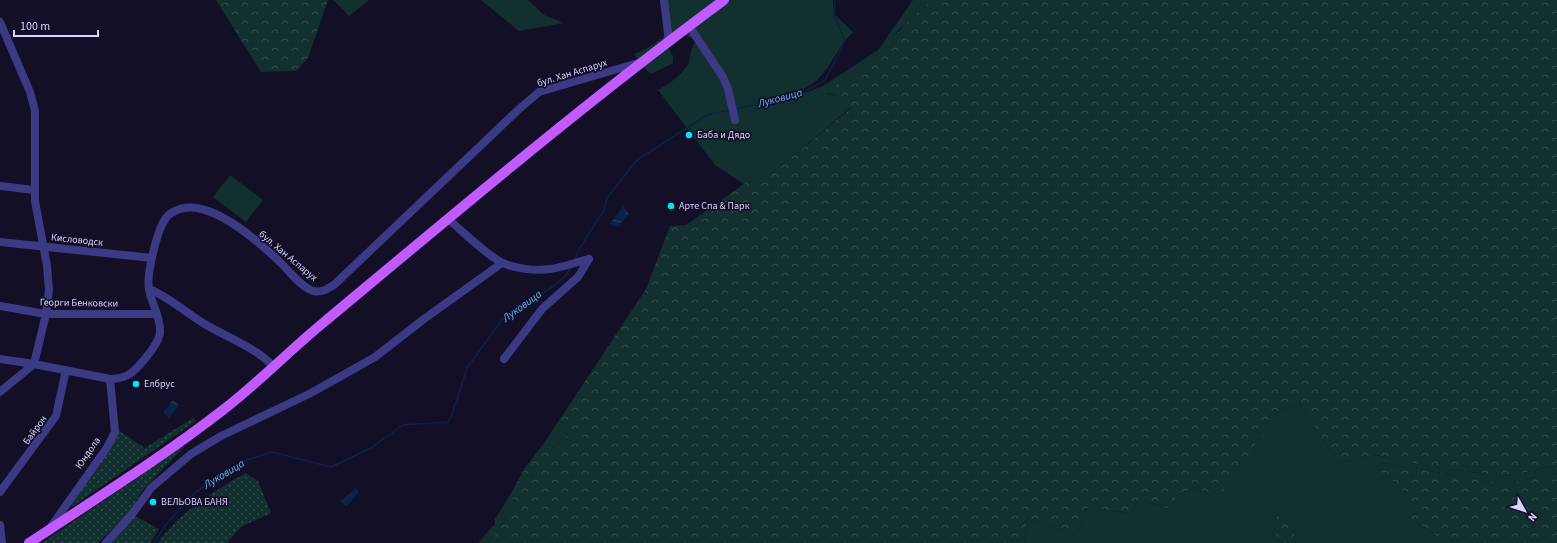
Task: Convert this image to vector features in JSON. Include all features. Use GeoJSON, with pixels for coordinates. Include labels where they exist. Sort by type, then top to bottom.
{"type":"FeatureCollection","features":[{"type":"Feature","properties":{"kind":"main road","name":"Юндола"},"geometry":{"type":"LineString","coordinates":[[28,543],[160,455],[226,408],[448,219],[639,63],[724,0]]}},
{"type":"Feature","properties":{"kind":"street"},"geometry":{"type":"LineString","coordinates":[[664,0],[669,41]]}},
{"type":"Feature","properties":{"kind":"street"},"geometry":{"type":"LineString","coordinates":[[0,22],[30,92],[35,111],[34,190],[49,278],[46,314],[34,364],[0,392]]}},
{"type":"Feature","properties":{"kind":"street"},"geometry":{"type":"LineString","coordinates":[[689,26],[723,77],[728,89],[734,118]]}},
{"type":"Feature","properties":{"kind":"street","name":"бул. Хан Аспарух"},"geometry":{"type":"LineString","coordinates":[[0,359],[110,379],[119,379],[132,372],[156,343],[160,335],[157,314],[149,289],[152,258],[163,221],[176,210],[199,208],[212,211],[266,249],[308,289],[322,292],[335,284],[518,110],[539,92],[639,63]]}},
{"type":"Feature","properties":{"kind":"street"},"geometry":{"type":"LineString","coordinates":[[0,186],[34,190]]}},
{"type":"Feature","properties":{"kind":"street"},"geometry":{"type":"LineString","coordinates":[[448,219],[502,263],[538,270],[552,269],[589,259],[578,277],[542,309],[504,359]]}},
{"type":"Feature","properties":{"kind":"street","name":"Кисловодск"},"geometry":{"type":"LineString","coordinates":[[0,242],[152,258]]}},
{"type":"Feature","properties":{"kind":"street"},"geometry":{"type":"LineString","coordinates":[[106,543],[133,513],[151,488],[191,454],[221,436],[311,393],[375,357],[424,319],[502,263]]}},
{"type":"Feature","properties":{"kind":"street"},"geometry":{"type":"LineString","coordinates":[[149,289],[162,295],[227,337],[262,355],[274,366]]}},
{"type":"Feature","properties":{"kind":"street","name":"Георги Бенковски"},"geometry":{"type":"LineString","coordinates":[[0,306],[46,314],[157,314]]}},
{"type":"Feature","properties":{"kind":"street","name":"Байрон"},"geometry":{"type":"LineString","coordinates":[[0,492],[56,416],[66,370]]}},
{"type":"Feature","properties":{"kind":"street","name":"Юндола"},"geometry":{"type":"LineString","coordinates":[[49,530],[108,445],[115,432],[110,379]]}},
{"type":"Feature","properties":{"kind":"street"},"geometry":{"type":"LineString","coordinates":[[0,525],[2,543]]}},
{"type":"Feature","properties":{"kind":"green space"},"geometry":{"type":"Polygon","coordinates":[[[216,0],[328,0],[308,58],[296,71],[261,72],[216,0]]]}},
{"type":"Feature","properties":{"kind":"green space"},"geometry":{"type":"Polygon","coordinates":[[[333,0],[369,0],[349,16],[333,0]]]}},
{"type":"Feature","properties":{"kind":"green space"},"geometry":{"type":"Polygon","coordinates":[[[481,0],[528,0],[544,15],[564,23],[519,31],[481,0]]]}},
{"type":"Feature","properties":{"kind":"green space"},"geometry":{"type":"Polygon","coordinates":[[[660,0],[833,0],[834,14],[853,32],[843,43],[827,69],[815,82],[796,93],[795,97],[823,86],[878,50],[913,0],[933,0],[898,30],[883,49],[860,71],[826,93],[841,97],[851,107],[771,173],[744,184],[715,165],[658,90],[675,79],[688,64],[692,47],[695,42],[693,39],[685,35],[668,47],[673,56],[673,63],[651,74],[644,68],[634,54],[650,47],[664,36],[660,0]]]}},
{"type":"Feature","properties":{"kind":"green space"},"geometry":{"type":"Polygon","coordinates":[[[933,0],[1557,0],[1557,465],[1513,475],[1501,476],[1428,466],[1376,455],[1338,463],[1299,403],[1270,416],[1264,435],[1256,442],[1253,453],[1220,494],[1210,496],[1196,487],[1176,496],[1169,509],[1140,499],[1131,513],[1087,508],[1079,530],[1072,533],[1027,519],[1024,543],[488,543],[498,530],[514,502],[510,495],[525,468],[544,443],[555,448],[566,440],[568,435],[558,422],[646,289],[670,226],[686,225],[744,184],[771,173],[851,108],[841,97],[825,92],[860,71],[910,19],[933,0]]]}},
{"type":"Feature","properties":{"kind":"green space"},"geometry":{"type":"Polygon","coordinates":[[[230,175],[263,200],[246,222],[213,197],[230,175]]]}},
{"type":"Feature","properties":{"kind":"green space"},"geometry":{"type":"Polygon","coordinates":[[[1299,403],[1338,463],[1376,455],[1428,466],[1501,476],[1513,475],[1557,465],[1557,473],[1506,484],[1383,463],[1374,466],[1398,483],[1408,496],[1414,509],[1405,514],[1447,543],[1296,543],[1293,530],[1277,513],[1276,534],[1279,543],[1024,543],[1027,519],[1072,533],[1079,530],[1087,508],[1131,513],[1140,499],[1168,509],[1176,496],[1197,487],[1210,496],[1253,453],[1256,442],[1264,435],[1270,416],[1299,403]]]}},
{"type":"Feature","properties":{"kind":"green space"},"geometry":{"type":"Polygon","coordinates":[[[193,418],[196,421],[73,506],[68,503],[118,430],[145,448],[193,418]]]}},
{"type":"Feature","properties":{"kind":"green space"},"geometry":{"type":"Polygon","coordinates":[[[558,422],[568,435],[566,440],[555,448],[544,443],[558,422]]]}},
{"type":"Feature","properties":{"kind":"green space"},"geometry":{"type":"Polygon","coordinates":[[[181,443],[184,447],[142,491],[130,512],[98,543],[42,543],[133,481],[181,443]]]}},
{"type":"Feature","properties":{"kind":"green space"},"geometry":{"type":"Polygon","coordinates":[[[1383,463],[1506,484],[1557,473],[1557,543],[1447,543],[1405,514],[1404,511],[1413,509],[1405,494],[1397,484],[1373,466],[1383,463]]]}},
{"type":"Feature","properties":{"kind":"green space"},"geometry":{"type":"Polygon","coordinates":[[[246,473],[258,481],[271,513],[241,527],[227,543],[158,543],[176,522],[198,503],[246,473]]]}},
{"type":"Feature","properties":{"kind":"green space"},"geometry":{"type":"Polygon","coordinates":[[[510,495],[514,502],[498,530],[488,543],[478,543],[495,525],[495,519],[510,495]]]}},
{"type":"Feature","properties":{"kind":"green space"},"geometry":{"type":"Polygon","coordinates":[[[1277,512],[1293,530],[1296,543],[1279,543],[1276,534],[1277,512]]]}},
{"type":"Feature","properties":{"kind":"green space"},"geometry":{"type":"Polygon","coordinates":[[[135,516],[159,529],[150,543],[109,543],[135,516]]]}},
{"type":"Feature","properties":{"kind":"water"},"geometry":{"type":"Polygon","coordinates":[[[624,206],[629,215],[618,227],[609,224],[624,206]]]}},
{"type":"Feature","properties":{"kind":"water"},"geometry":{"type":"Polygon","coordinates":[[[173,400],[179,405],[169,418],[163,413],[173,400]]]}},
{"type":"Feature","properties":{"kind":"water"},"geometry":{"type":"Polygon","coordinates":[[[356,488],[359,492],[347,506],[340,502],[356,488]]]}},
{"type":"Feature","properties":{"kind":"waterway","name":"Луковица"},"geometry":{"type":"LineString","coordinates":[[735,109],[801,94],[825,80],[845,41],[834,16],[835,0]]}},
{"type":"Feature","properties":{"kind":"waterway","name":"Луковица"},"geometry":{"type":"LineString","coordinates":[[575,259],[578,251],[604,210],[607,198],[637,160],[707,115],[729,110]]}},
{"type":"Feature","properties":{"kind":"waterway","name":"Луковица"},"geometry":{"type":"LineString","coordinates":[[154,543],[166,524],[197,491],[244,461],[272,452],[331,467],[371,448],[403,425],[448,422],[467,368],[504,317],[554,286],[567,274],[571,268]]}},
{"type":"Feature","properties":{"kind":"place","name":"Баба и Дядо"},"geometry":{"type":"Point","coordinates":[689,135]}},
{"type":"Feature","properties":{"kind":"place","name":"Арте Спа & Парк"},"geometry":{"type":"Point","coordinates":[671,206]}},
{"type":"Feature","properties":{"kind":"place","name":"Елбрус"},"geometry":{"type":"Point","coordinates":[136,384]}},
{"type":"Feature","properties":{"kind":"place","name":"ВЕЛЬОВА БАНЯ"},"geometry":{"type":"Point","coordinates":[153,502]}}]}
